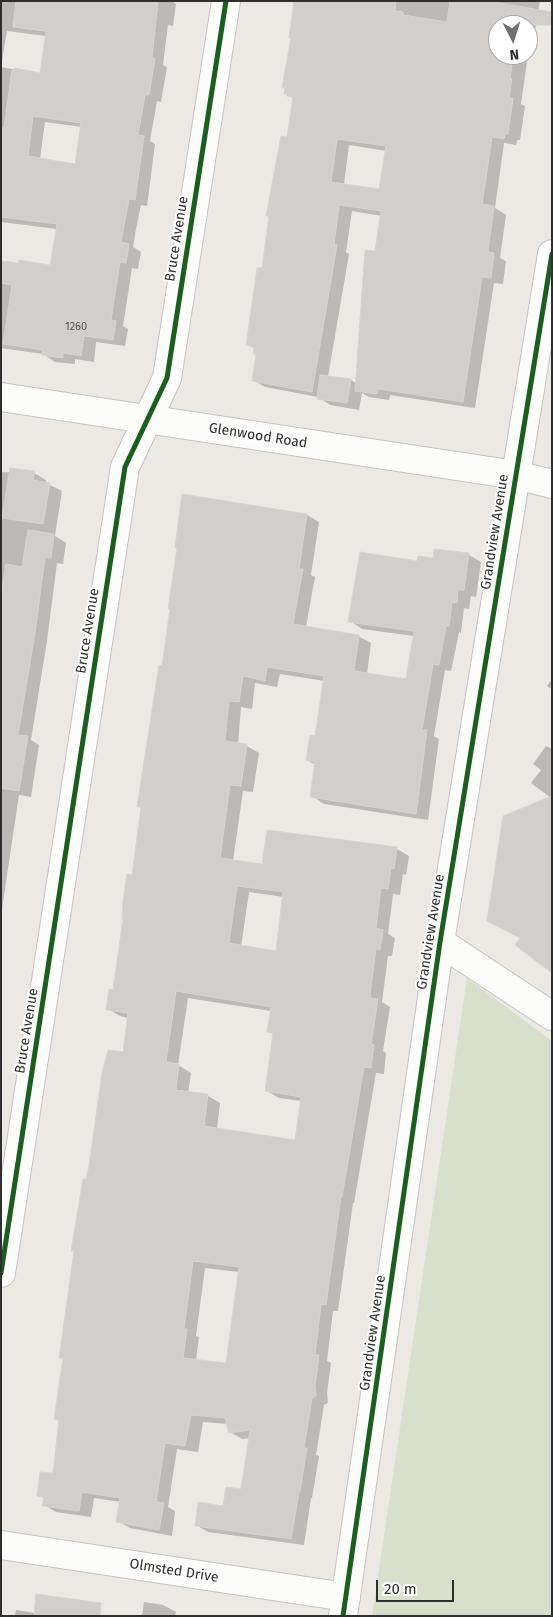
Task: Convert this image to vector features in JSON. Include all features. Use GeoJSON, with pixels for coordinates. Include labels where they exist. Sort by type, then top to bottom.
{"type":"FeatureCollection","features":[{"type":"Feature","properties":{"kind":"street","name":"Bruce Avenue"},"geometry":{"type":"LineString","coordinates":[[1,1273],[125,467],[167,378],[226,1]]}},
{"type":"Feature","properties":{"kind":"street","name":"Grandview Avenue"},"geometry":{"type":"LineString","coordinates":[[345,1607],[440,942],[552,254]]}},
{"type":"Feature","properties":{"kind":"street","name":"Glenwood Road"},"geometry":{"type":"LineString","coordinates":[[1,397],[516,475],[552,484]]}},
{"type":"Feature","properties":{"kind":"street"},"geometry":{"type":"LineString","coordinates":[[440,942],[552,1016]]}},
{"type":"Feature","properties":{"kind":"street","name":"Olmsted Drive"},"geometry":{"type":"LineString","coordinates":[[1,1545],[345,1607]]}},
{"type":"Feature","properties":{"kind":"green space"},"geometry":{"type":"Polygon","coordinates":[[[467,978],[552,1041],[552,1616],[372,1616],[467,978]]]}},
{"type":"Feature","properties":{"kind":"building"},"geometry":{"type":"Polygon","coordinates":[[[16,1],[158,1],[152,58],[155,59],[149,95],[145,95],[138,135],[144,136],[135,200],[129,199],[121,242],[129,244],[126,263],[120,262],[111,320],[116,321],[113,340],[84,336],[81,356],[63,353],[63,358],[42,355],[43,350],[3,344],[12,285],[1,283],[1,261],[19,263],[19,260],[50,265],[57,224],[1,217],[1,128],[4,128],[12,70],[14,71],[15,68],[40,73],[46,31],[13,27],[16,1]],[[33,116],[28,156],[75,164],[81,123],[33,116]]]}},
{"type":"Feature","properties":{"kind":"building"},"geometry":{"type":"Polygon","coordinates":[[[294,1],[396,1],[395,11],[403,12],[403,15],[447,22],[450,1],[488,1],[552,12],[552,25],[538,25],[538,15],[488,15],[488,65],[512,65],[509,98],[513,98],[508,134],[505,134],[504,139],[492,137],[482,204],[494,206],[488,252],[494,253],[491,278],[482,277],[463,402],[378,389],[377,394],[355,391],[365,250],[375,251],[381,211],[339,205],[334,245],[337,245],[312,392],[252,381],[256,354],[253,354],[254,347],[246,345],[257,268],[262,268],[269,216],[266,216],[281,136],[287,137],[293,97],[284,94],[285,88],[282,87],[291,38],[289,38],[294,1]],[[337,139],[331,182],[379,189],[386,146],[337,139]]]}},
{"type":"Feature","properties":{"kind":"building"},"geometry":{"type":"Polygon","coordinates":[[[320,375],[351,379],[347,403],[317,399],[320,375]]]}},
{"type":"Feature","properties":{"kind":"building"},"geometry":{"type":"Polygon","coordinates":[[[10,468],[35,471],[33,480],[50,483],[43,524],[2,518],[10,468]]]}},
{"type":"Feature","properties":{"kind":"building"},"geometry":{"type":"Polygon","coordinates":[[[182,494],[307,514],[299,569],[303,569],[293,624],[359,635],[354,671],[406,679],[414,631],[348,622],[360,552],[417,561],[418,556],[433,558],[434,549],[469,553],[464,590],[458,590],[457,603],[452,602],[449,626],[446,626],[439,665],[433,664],[422,730],[427,730],[416,814],[310,797],[315,762],[306,760],[310,735],[315,736],[324,676],[267,667],[265,681],[243,676],[239,702],[229,701],[225,741],[247,744],[241,786],[230,785],[220,858],[262,864],[267,830],[397,847],[394,869],[391,868],[388,889],[381,888],[376,928],[383,930],[380,950],[376,949],[370,994],[371,998],[378,999],[371,1044],[374,1045],[371,1068],[364,1067],[341,1196],[326,1305],[321,1304],[315,1355],[319,1355],[315,1386],[316,1396],[312,1398],[304,1448],[307,1448],[291,1539],[195,1526],[198,1502],[223,1506],[226,1487],[241,1489],[250,1430],[229,1433],[225,1418],[191,1415],[185,1446],[165,1443],[156,1502],[164,1503],[159,1530],[116,1522],[120,1498],[82,1492],[79,1511],[42,1506],[44,1497],[37,1496],[40,1472],[53,1473],[59,1420],[54,1419],[63,1358],[59,1358],[74,1251],[71,1251],[83,1179],[86,1179],[89,1166],[102,1073],[108,1050],[123,1052],[128,1013],[106,1010],[109,989],[113,990],[127,874],[132,875],[141,807],[137,807],[159,665],[162,666],[177,548],[175,547],[182,494]],[[237,886],[229,943],[276,951],[283,892],[237,886]],[[176,991],[166,1062],[179,1064],[176,1090],[208,1094],[204,1126],[295,1140],[301,1097],[265,1091],[273,1033],[267,1032],[271,1007],[176,991]],[[193,1261],[184,1329],[187,1329],[183,1358],[226,1363],[239,1267],[193,1261]]]}},
{"type":"Feature","properties":{"kind":"building"},"geometry":{"type":"Polygon","coordinates":[[[28,530],[54,534],[51,558],[45,557],[35,633],[18,735],[28,736],[19,791],[1,788],[1,596],[6,564],[22,567],[28,530]]]}},
{"type":"Feature","properties":{"kind":"building"},"geometry":{"type":"Polygon","coordinates":[[[552,796],[552,973],[515,945],[520,938],[487,921],[503,816],[552,796]]]}},
{"type":"Feature","properties":{"kind":"building"},"geometry":{"type":"Polygon","coordinates":[[[36,1594],[101,1603],[100,1616],[34,1616],[36,1594]]]}},
{"type":"Feature","properties":{"kind":"cycle path"},"geometry":{"type":"LineString","coordinates":[[1,1273],[125,467],[167,378],[226,1]]}},
{"type":"Feature","properties":{"kind":"cycle path"},"geometry":{"type":"LineString","coordinates":[[343,1616],[440,942],[552,254]]}}]}
